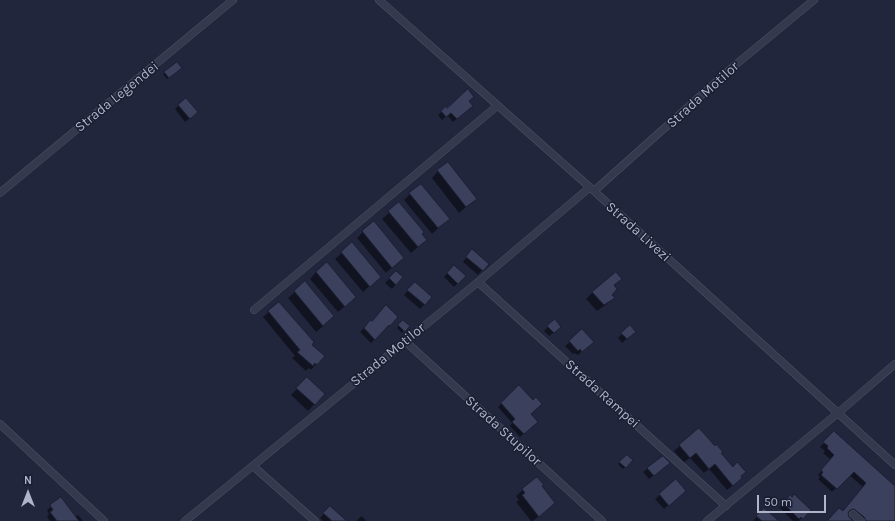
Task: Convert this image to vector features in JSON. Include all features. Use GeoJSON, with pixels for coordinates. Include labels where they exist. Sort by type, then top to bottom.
{"type":"FeatureCollection","features":[{"type":"Feature","properties":{"kind":"street","name":"Strada Legendei"},"geometry":{"type":"LineString","coordinates":[[0,192],[233,0]]}},
{"type":"Feature","properties":{"kind":"street","name":"Strada Livezi"},"geometry":{"type":"LineString","coordinates":[[379,0],[895,465]]}},
{"type":"Feature","properties":{"kind":"street","name":"Strada Motilor"},"geometry":{"type":"LineString","coordinates":[[185,521],[591,190],[734,66],[814,0]]}},
{"type":"Feature","properties":{"kind":"street"},"geometry":{"type":"LineString","coordinates":[[254,310],[497,106]]}},
{"type":"Feature","properties":{"kind":"street","name":"Strada Rampei"},"geometry":{"type":"LineString","coordinates":[[478,282],[726,506]]}},
{"type":"Feature","properties":{"kind":"street","name":"Strada Stupilor"},"geometry":{"type":"LineString","coordinates":[[405,341],[602,521]]}},
{"type":"Feature","properties":{"kind":"street"},"geometry":{"type":"LineString","coordinates":[[707,521],[895,364]]}},
{"type":"Feature","properties":{"kind":"street"},"geometry":{"type":"LineString","coordinates":[[0,424],[101,520]]}},
{"type":"Feature","properties":{"kind":"street"},"geometry":{"type":"LineString","coordinates":[[253,466],[315,521]]}},
{"type":"Feature","properties":{"kind":"street"},"geometry":{"type":"LineString","coordinates":[[853,514],[860,521]]}},
{"type":"Feature","properties":{"kind":"building"},"geometry":{"type":"Polygon","coordinates":[[[177,62],[182,68],[169,78],[164,72],[177,62]]]}},
{"type":"Feature","properties":{"kind":"building"},"geometry":{"type":"Polygon","coordinates":[[[468,89],[474,97],[469,101],[473,106],[457,119],[451,113],[446,117],[441,111],[446,106],[447,108],[468,89]]]}},
{"type":"Feature","properties":{"kind":"building"},"geometry":{"type":"Polygon","coordinates":[[[186,98],[198,112],[190,119],[178,105],[186,98]]]}},
{"type":"Feature","properties":{"kind":"building"},"geometry":{"type":"Polygon","coordinates":[[[448,162],[477,199],[466,207],[437,170],[448,162]]]}},
{"type":"Feature","properties":{"kind":"building"},"geometry":{"type":"Polygon","coordinates":[[[421,184],[450,219],[438,228],[409,193],[421,184]]]}},
{"type":"Feature","properties":{"kind":"building"},"geometry":{"type":"Polygon","coordinates":[[[399,202],[424,232],[422,234],[427,240],[418,247],[388,211],[399,202]]]}},
{"type":"Feature","properties":{"kind":"building"},"geometry":{"type":"Polygon","coordinates":[[[374,221],[404,258],[392,268],[362,231],[374,221]]]}},
{"type":"Feature","properties":{"kind":"building"},"geometry":{"type":"Polygon","coordinates":[[[352,242],[381,277],[370,287],[341,252],[352,242]]]}},
{"type":"Feature","properties":{"kind":"building"},"geometry":{"type":"Polygon","coordinates":[[[472,249],[489,264],[483,271],[466,257],[472,249]]]}},
{"type":"Feature","properties":{"kind":"building"},"geometry":{"type":"Polygon","coordinates":[[[327,262],[356,297],[345,307],[316,272],[327,262]]]}},
{"type":"Feature","properties":{"kind":"building"},"geometry":{"type":"Polygon","coordinates":[[[454,265],[466,276],[458,284],[447,273],[454,265]]]}},
{"type":"Feature","properties":{"kind":"building"},"geometry":{"type":"Polygon","coordinates":[[[396,271],[403,277],[396,285],[389,278],[396,271]]]}},
{"type":"Feature","properties":{"kind":"building"},"geometry":{"type":"Polygon","coordinates":[[[616,272],[622,279],[614,285],[617,289],[612,295],[615,298],[604,305],[592,292],[616,272]]]}},
{"type":"Feature","properties":{"kind":"building"},"geometry":{"type":"Polygon","coordinates":[[[305,281],[334,316],[323,326],[294,291],[305,281]]]}},
{"type":"Feature","properties":{"kind":"building"},"geometry":{"type":"Polygon","coordinates":[[[415,282],[432,297],[425,305],[407,290],[415,282]]]}},
{"type":"Feature","properties":{"kind":"building"},"geometry":{"type":"Polygon","coordinates":[[[279,302],[314,342],[312,345],[325,356],[317,365],[315,363],[313,366],[297,352],[300,350],[268,311],[279,302]]]}},
{"type":"Feature","properties":{"kind":"building"},"geometry":{"type":"Polygon","coordinates":[[[386,305],[398,317],[375,340],[364,328],[386,305]]]}},
{"type":"Feature","properties":{"kind":"building"},"geometry":{"type":"Polygon","coordinates":[[[555,319],[561,327],[554,333],[547,326],[555,319]]]}},
{"type":"Feature","properties":{"kind":"building"},"geometry":{"type":"Polygon","coordinates":[[[403,320],[410,326],[405,332],[398,325],[403,320]]]}},
{"type":"Feature","properties":{"kind":"building"},"geometry":{"type":"Polygon","coordinates":[[[630,325],[636,332],[627,339],[621,333],[630,325]]]}},
{"type":"Feature","properties":{"kind":"building"},"geometry":{"type":"Polygon","coordinates":[[[582,329],[594,342],[582,352],[580,349],[578,351],[569,341],[582,329]]]}},
{"type":"Feature","properties":{"kind":"building"},"geometry":{"type":"Polygon","coordinates":[[[307,377],[325,394],[315,405],[296,388],[307,377]]]}},
{"type":"Feature","properties":{"kind":"building"},"geometry":{"type":"Polygon","coordinates":[[[519,385],[533,400],[536,397],[542,404],[531,414],[538,422],[524,434],[512,422],[515,419],[501,403],[519,385]]]}},
{"type":"Feature","properties":{"kind":"building"},"geometry":{"type":"Polygon","coordinates":[[[699,428],[715,446],[716,444],[723,452],[721,453],[733,467],[737,462],[746,472],[733,486],[715,464],[709,469],[696,453],[690,458],[679,445],[699,428]]]}},
{"type":"Feature","properties":{"kind":"building"},"geometry":{"type":"Polygon","coordinates":[[[834,431],[895,486],[895,521],[866,521],[864,517],[854,509],[850,510],[848,513],[849,517],[853,521],[827,521],[839,508],[843,511],[866,483],[854,472],[837,489],[821,475],[823,472],[821,470],[834,455],[827,448],[828,446],[823,442],[834,431]]]}},
{"type":"Feature","properties":{"kind":"building"},"geometry":{"type":"Polygon","coordinates":[[[627,455],[633,460],[626,468],[619,462],[627,455]]]}},
{"type":"Feature","properties":{"kind":"building"},"geometry":{"type":"Polygon","coordinates":[[[663,456],[670,463],[654,476],[647,468],[663,456]]]}},
{"type":"Feature","properties":{"kind":"building"},"geometry":{"type":"Polygon","coordinates":[[[537,477],[544,485],[542,486],[555,503],[539,517],[522,495],[525,493],[522,489],[537,477]]]}},
{"type":"Feature","properties":{"kind":"building"},"geometry":{"type":"Polygon","coordinates":[[[676,479],[686,491],[669,506],[659,494],[676,479]]]}},
{"type":"Feature","properties":{"kind":"building"},"geometry":{"type":"Polygon","coordinates":[[[794,494],[811,510],[803,519],[801,517],[799,519],[783,503],[790,495],[792,497],[794,494]]]}},
{"type":"Feature","properties":{"kind":"building"},"geometry":{"type":"Polygon","coordinates":[[[61,497],[79,521],[57,521],[50,512],[53,510],[50,505],[61,497]]]}},
{"type":"Feature","properties":{"kind":"building"},"geometry":{"type":"Polygon","coordinates":[[[330,506],[347,521],[332,521],[323,513],[330,506]]]}},
{"type":"Feature","properties":{"kind":"building"},"geometry":{"type":"Polygon","coordinates":[[[764,508],[779,521],[762,521],[756,516],[764,508]]]}}]}
